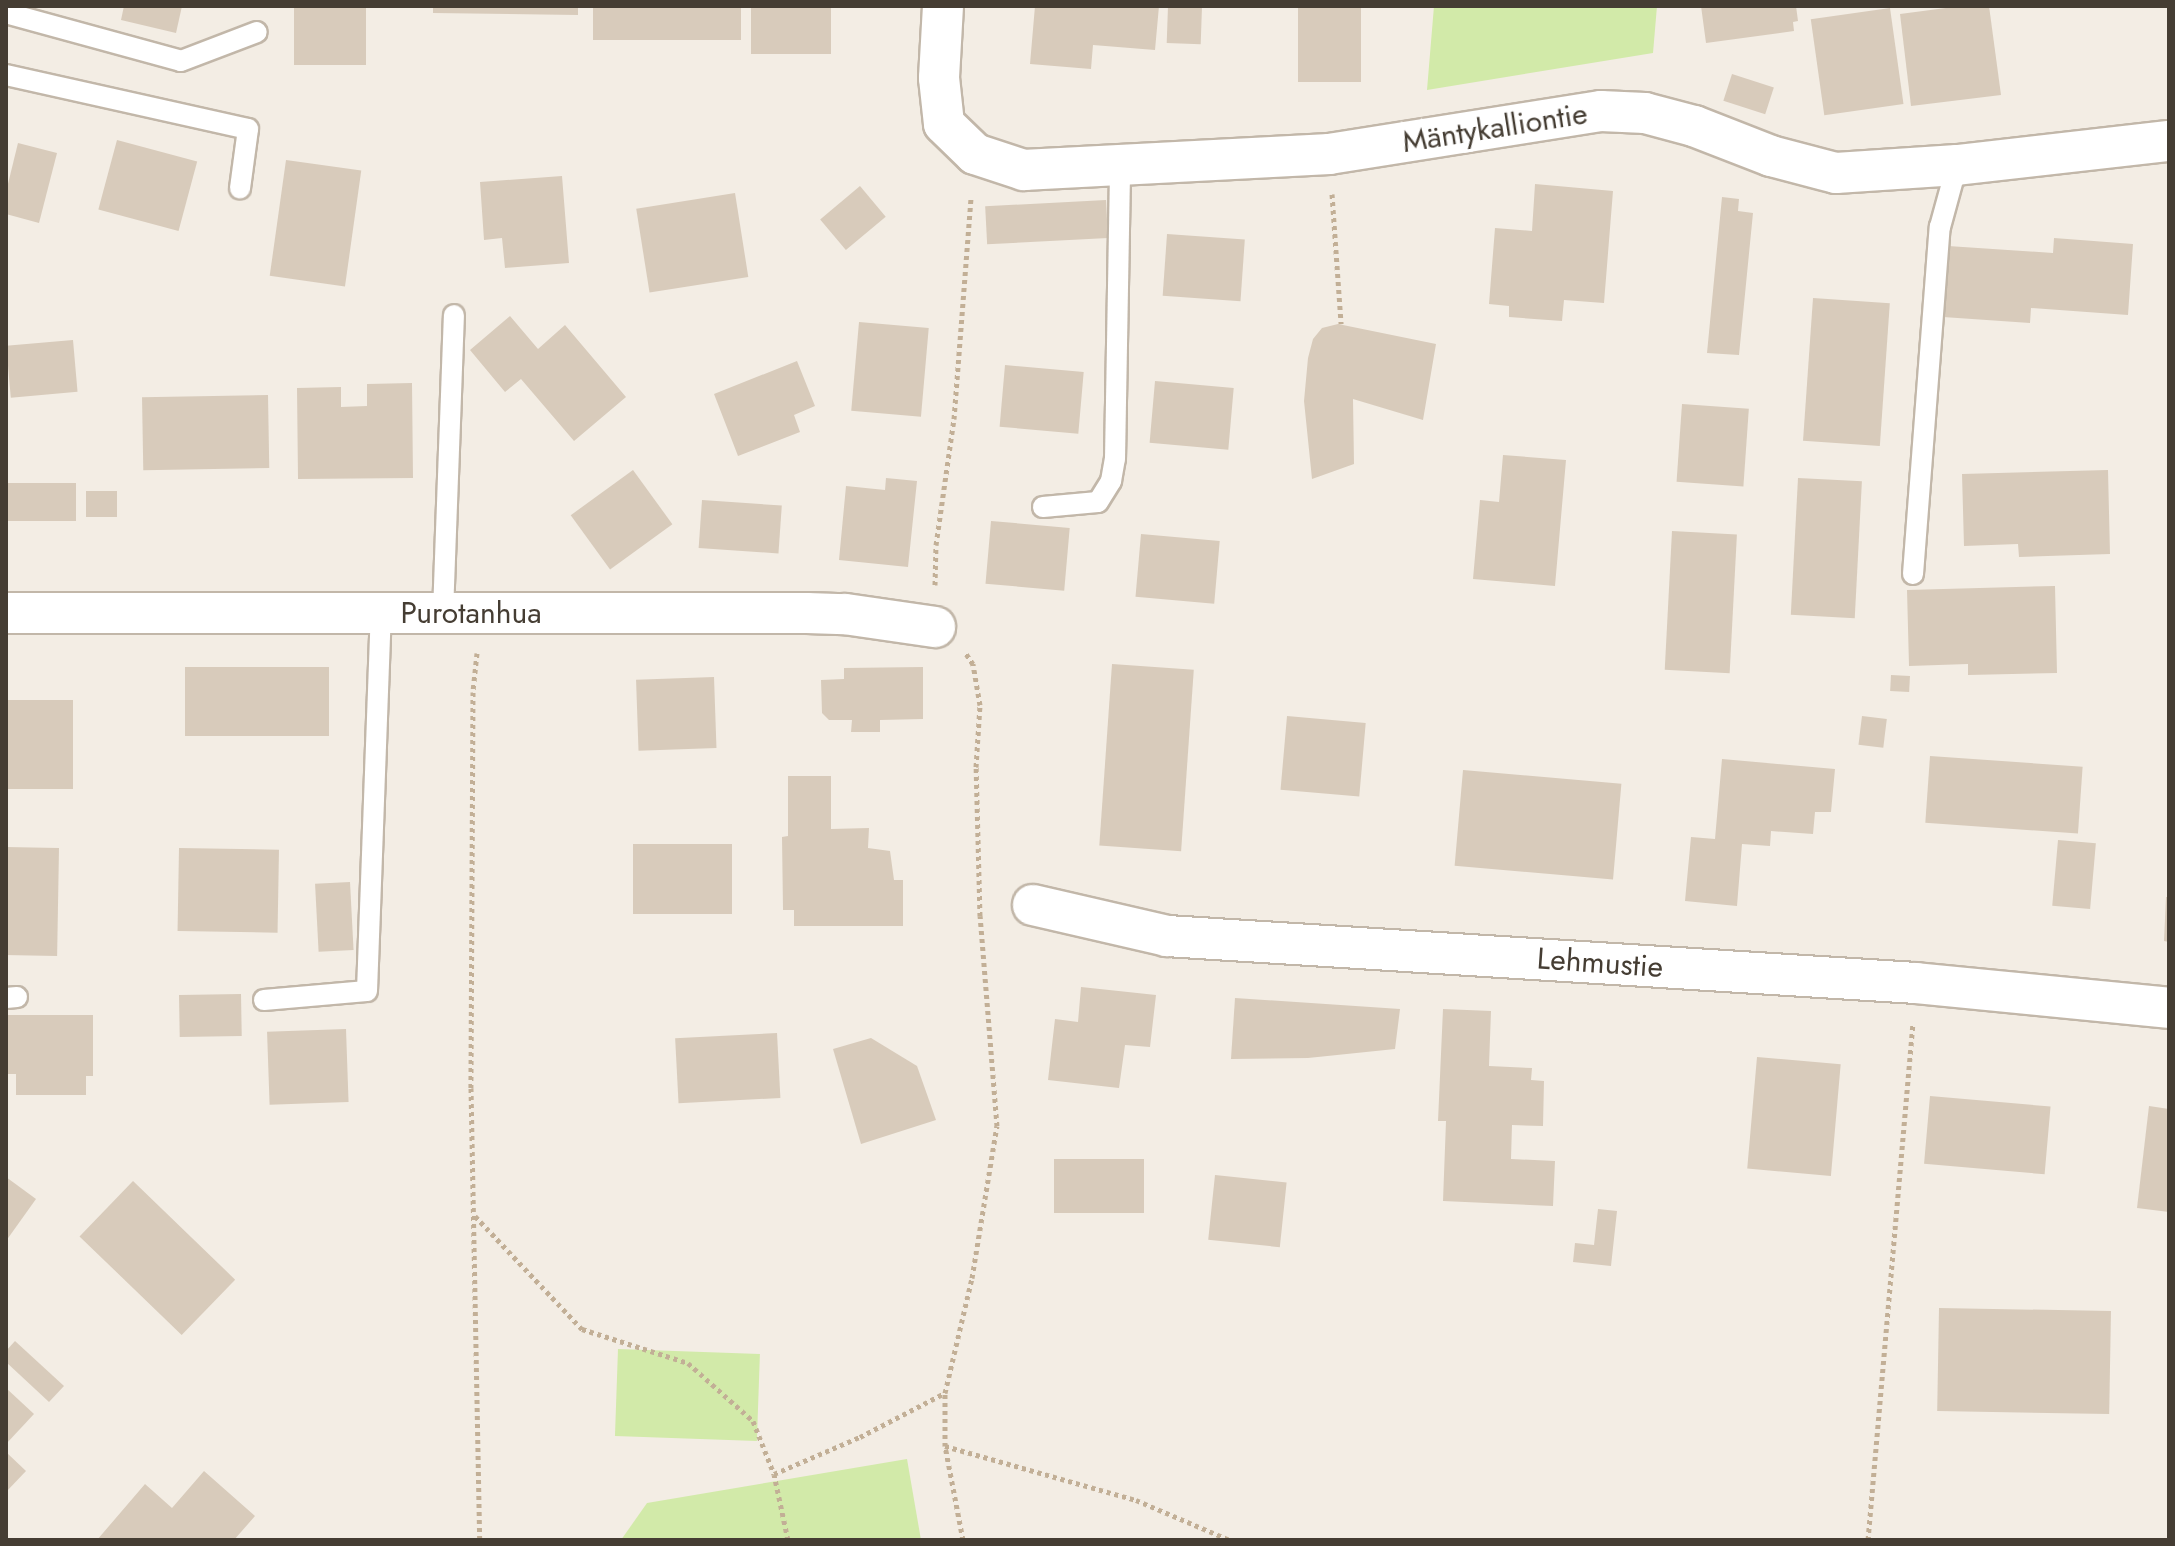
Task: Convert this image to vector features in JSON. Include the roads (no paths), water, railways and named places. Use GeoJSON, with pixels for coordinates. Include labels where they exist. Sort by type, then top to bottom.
{"type":"FeatureCollection","features":[{"type":"Feature","properties":{"kind":"street","name":"Mäntykalliontie"},"geometry":{"type":"LineString","coordinates":[[943,6],[939,78],[944,124],[975,154],[1024,170],[1329,154],[1601,111],[1645,113],[1694,126],[1771,156],[1836,173],[1957,165],[2169,141]]}},
{"type":"Feature","properties":{"kind":"street","name":"Purotanhua"},"geometry":{"type":"LineString","coordinates":[[6,613],[819,613],[935,627]]}},
{"type":"Feature","properties":{"kind":"street","name":"Lehmustie"},"geometry":{"type":"LineString","coordinates":[[1033,905],[1167,936],[1916,983],[2169,1008]]}},
{"type":"Feature","properties":{"kind":"lane"},"geometry":{"type":"LineString","coordinates":[[6,13],[181,61],[257,32]]}},
{"type":"Feature","properties":{"kind":"lane"},"geometry":{"type":"LineString","coordinates":[[6,75],[248,129],[240,188]]}},
{"type":"Feature","properties":{"kind":"lane"},"geometry":{"type":"LineString","coordinates":[[1043,507],[1098,502],[1111,481],[1115,459],[1120,165]]}},
{"type":"Feature","properties":{"kind":"lane"},"geometry":{"type":"LineString","coordinates":[[1913,574],[1940,227],[1957,165]]}},
{"type":"Feature","properties":{"kind":"lane"},"geometry":{"type":"LineString","coordinates":[[454,315],[462,613]]}},
{"type":"Feature","properties":{"kind":"lane"},"geometry":{"type":"LineString","coordinates":[[264,1000],[367,991],[381,613]]}}]}
